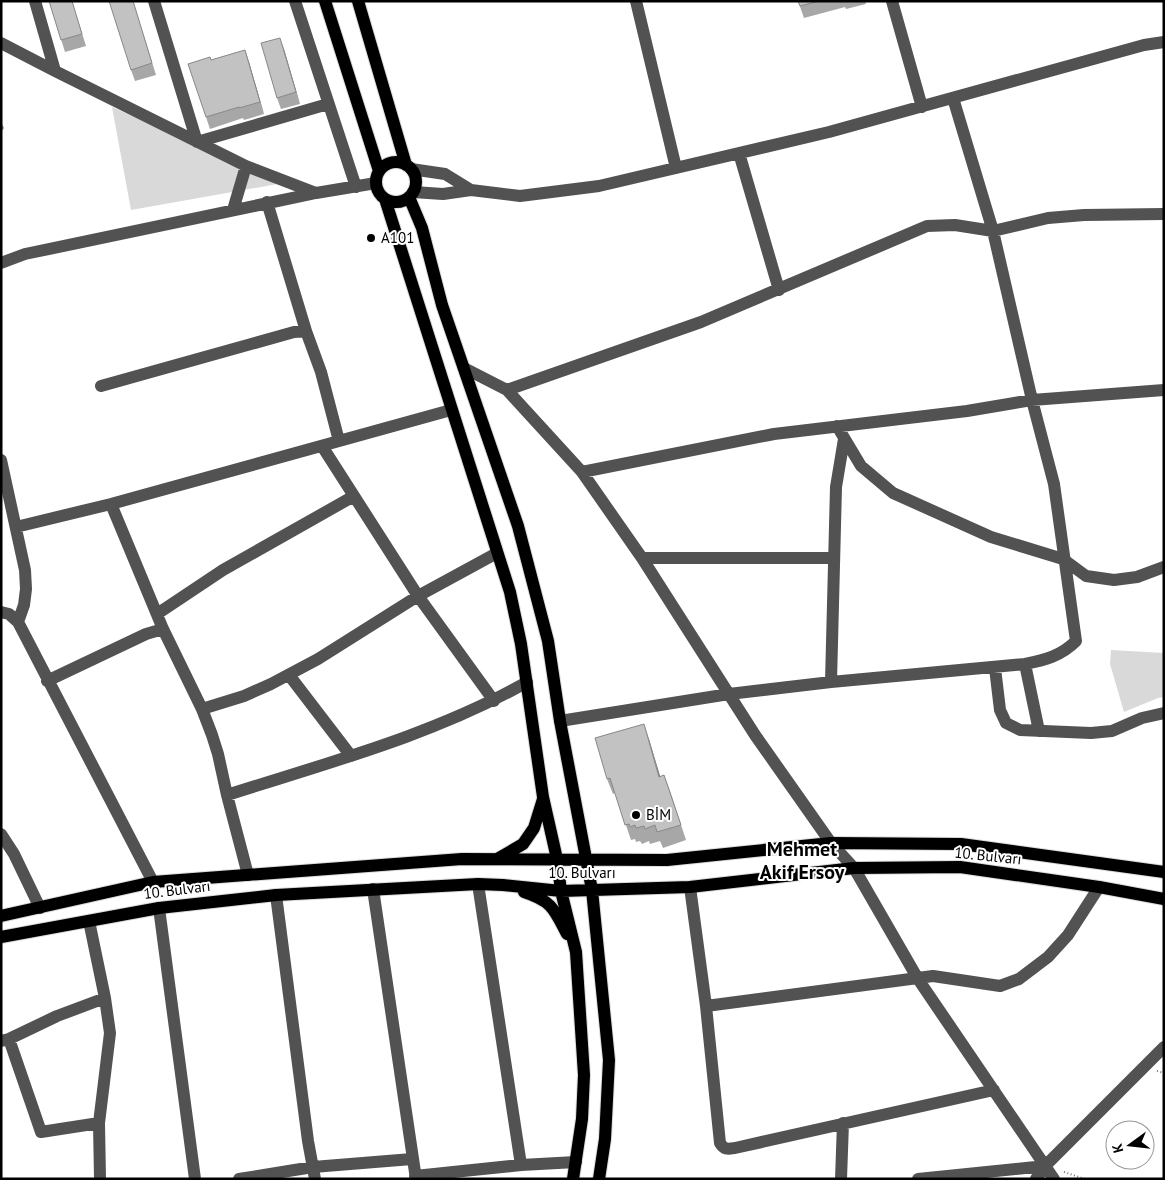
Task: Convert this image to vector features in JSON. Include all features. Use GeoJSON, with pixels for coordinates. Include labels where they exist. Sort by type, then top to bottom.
{"type":"FeatureCollection","features":[{"type":"Feature","properties":{"kind":"main road"},"geometry":{"type":"LineString","coordinates":[[325,1],[377,177],[380,195],[385,199],[397,202],[411,195]]}},
{"type":"Feature","properties":{"kind":"main road"},"geometry":{"type":"LineString","coordinates":[[358,1],[409,167],[416,180],[411,195],[422,228],[442,305],[518,526],[548,641],[560,721],[592,890],[609,1060],[605,1139],[599,1179]]}},
{"type":"Feature","properties":{"kind":"main road"},"geometry":{"type":"LineString","coordinates":[[377,177],[383,166],[394,162],[409,167]]}},
{"type":"Feature","properties":{"kind":"main road"},"geometry":{"type":"LineString","coordinates":[[385,199],[510,592],[527,682],[544,797],[557,859],[561,891],[576,952],[584,1075],[582,1120],[573,1179]]}},
{"type":"Feature","properties":{"kind":"main road"},"geometry":{"type":"LineString","coordinates":[[499,859],[523,844],[534,828],[544,797]]}},
{"type":"Feature","properties":{"kind":"main road","name":"10. Bulvarı"},"geometry":{"type":"LineString","coordinates":[[1,916],[154,882],[462,859],[586,858],[667,860],[832,843],[961,844],[1164,872]]}},
{"type":"Feature","properties":{"kind":"main road","name":"10. Bulvarı"},"geometry":{"type":"LineString","coordinates":[[1,937],[159,908],[276,895],[478,884],[561,891],[690,887],[854,868],[960,867],[1099,887],[1164,899]]}},
{"type":"Feature","properties":{"kind":"main road"},"geometry":{"type":"LineString","coordinates":[[503,885],[541,898],[555,910],[576,952]]}},
{"type":"Feature","properties":{"kind":"street"},"geometry":{"type":"LineString","coordinates":[[34,1],[55,72]]}},
{"type":"Feature","properties":{"kind":"street"},"geometry":{"type":"LineString","coordinates":[[154,1],[197,142]]}},
{"type":"Feature","properties":{"kind":"street"},"geometry":{"type":"LineString","coordinates":[[295,1],[356,187]]}},
{"type":"Feature","properties":{"kind":"street"},"geometry":{"type":"LineString","coordinates":[[636,1],[676,168]]}},
{"type":"Feature","properties":{"kind":"street"},"geometry":{"type":"LineString","coordinates":[[892,1],[922,107]]}},
{"type":"Feature","properties":{"kind":"street"},"geometry":{"type":"LineString","coordinates":[[411,195],[442,194],[471,190],[520,196],[599,186],[829,132],[1144,45],[1164,42]]}},
{"type":"Feature","properties":{"kind":"street"},"geometry":{"type":"LineString","coordinates":[[1,43],[55,72],[246,166],[316,193]]}},
{"type":"Feature","properties":{"kind":"street"},"geometry":{"type":"LineString","coordinates":[[560,721],[729,694],[831,682],[1025,664],[1049,659],[1066,651],[1076,641],[1054,484],[1032,400],[993,232],[953,98]]}},
{"type":"Feature","properties":{"kind":"street"},"geometry":{"type":"LineString","coordinates":[[197,142],[328,104]]}},
{"type":"Feature","properties":{"kind":"street"},"geometry":{"type":"LineString","coordinates":[[738,153],[779,290]]}},
{"type":"Feature","properties":{"kind":"street"},"geometry":{"type":"LineString","coordinates":[[233,210],[246,166]]}},
{"type":"Feature","properties":{"kind":"street"},"geometry":{"type":"LineString","coordinates":[[409,167],[445,174],[471,190]]}},
{"type":"Feature","properties":{"kind":"street"},"geometry":{"type":"LineString","coordinates":[[1,263],[25,254],[267,202],[356,187],[377,177]]}},
{"type":"Feature","properties":{"kind":"street"},"geometry":{"type":"LineString","coordinates":[[267,202],[306,331],[321,372],[339,441]]}},
{"type":"Feature","properties":{"kind":"street"},"geometry":{"type":"LineString","coordinates":[[507,390],[701,322],[779,290],[876,246],[927,226],[955,225],[993,232],[1048,218],[1084,214],[1164,214]]}},
{"type":"Feature","properties":{"kind":"street"},"geometry":{"type":"LineString","coordinates":[[101,386],[294,332],[306,331]]}},
{"type":"Feature","properties":{"kind":"street"},"geometry":{"type":"LineString","coordinates":[[464,368],[507,390],[582,472],[642,558],[754,735],[832,843],[854,868],[918,979],[1054,1179]]}},
{"type":"Feature","properties":{"kind":"street"},"geometry":{"type":"LineString","coordinates":[[582,472],[774,434],[1032,400],[1164,390]]}},
{"type":"Feature","properties":{"kind":"street"},"geometry":{"type":"LineString","coordinates":[[16,527],[111,504],[451,410]]}},
{"type":"Feature","properties":{"kind":"street"},"geometry":{"type":"LineString","coordinates":[[837,426],[861,466],[893,492],[991,537],[1065,560],[1086,576],[1114,580],[1137,577],[1164,567]]}},
{"type":"Feature","properties":{"kind":"street"},"geometry":{"type":"LineString","coordinates":[[831,682],[836,487],[844,439]]}},
{"type":"Feature","properties":{"kind":"street"},"geometry":{"type":"LineString","coordinates":[[322,446],[418,596],[494,701]]}},
{"type":"Feature","properties":{"kind":"street"},"geometry":{"type":"LineString","coordinates":[[1,460],[7,512],[16,527],[25,570],[26,589],[24,604],[18,622]]}},
{"type":"Feature","properties":{"kind":"street"},"geometry":{"type":"LineString","coordinates":[[158,614],[223,570],[354,496]]}},
{"type":"Feature","properties":{"kind":"street"},"geometry":{"type":"LineString","coordinates":[[111,504],[163,629],[202,709],[218,754],[248,875]]}},
{"type":"Feature","properties":{"kind":"street"},"geometry":{"type":"LineString","coordinates":[[202,709],[244,696],[289,675],[318,659],[418,596],[497,553]]}},
{"type":"Feature","properties":{"kind":"street"},"geometry":{"type":"LineString","coordinates":[[642,558],[834,558]]}},
{"type":"Feature","properties":{"kind":"street"},"geometry":{"type":"LineString","coordinates":[[1,612],[9,614],[18,622],[47,681],[154,882]]}},
{"type":"Feature","properties":{"kind":"street"},"geometry":{"type":"LineString","coordinates":[[47,681],[146,634],[163,629]]}},
{"type":"Feature","properties":{"kind":"street"},"geometry":{"type":"LineString","coordinates":[[1025,664],[1039,731]]}},
{"type":"Feature","properties":{"kind":"street"},"geometry":{"type":"LineString","coordinates":[[995,668],[1000,710],[1006,722],[1020,730],[1112,732],[1142,718],[1164,713]]}},
{"type":"Feature","properties":{"kind":"street"},"geometry":{"type":"LineString","coordinates":[[289,675],[350,756]]}},
{"type":"Feature","properties":{"kind":"street"},"geometry":{"type":"LineString","coordinates":[[227,795],[350,756],[445,722],[494,701],[527,682]]}},
{"type":"Feature","properties":{"kind":"street"},"geometry":{"type":"LineString","coordinates":[[1,834],[14,854],[40,908]]}},
{"type":"Feature","properties":{"kind":"street"},"geometry":{"type":"LineString","coordinates":[[478,884],[521,1165]]}},
{"type":"Feature","properties":{"kind":"street"},"geometry":{"type":"LineString","coordinates":[[690,887],[706,1006],[720,1139],[723,1148],[735,1148],[994,1090]]}},
{"type":"Feature","properties":{"kind":"street"},"geometry":{"type":"LineString","coordinates":[[706,1006],[933,976],[1000,986],[1019,978],[1048,957],[1068,935],[1099,887]]}},
{"type":"Feature","properties":{"kind":"street"},"geometry":{"type":"LineString","coordinates":[[373,889],[416,1177],[521,1165],[576,1162]]}},
{"type":"Feature","properties":{"kind":"street"},"geometry":{"type":"LineString","coordinates":[[276,895],[308,1141],[314,1173]]}},
{"type":"Feature","properties":{"kind":"street"},"geometry":{"type":"LineString","coordinates":[[159,908],[195,1179]]}},
{"type":"Feature","properties":{"kind":"street"},"geometry":{"type":"LineString","coordinates":[[89,920],[110,1033],[99,1122],[100,1179]]}},
{"type":"Feature","properties":{"kind":"street"},"geometry":{"type":"LineString","coordinates":[[99,1122],[41,1132],[5,1040],[57,1016],[105,998]]}},
{"type":"Feature","properties":{"kind":"street"},"geometry":{"type":"LineString","coordinates":[[1036,1179],[1045,1166],[1164,1047]]}},
{"type":"Feature","properties":{"kind":"street"},"geometry":{"type":"LineString","coordinates":[[841,1179],[843,1123]]}},
{"type":"Feature","properties":{"kind":"street"},"geometry":{"type":"LineString","coordinates":[[239,1179],[314,1173],[412,1160]]}},
{"type":"Feature","properties":{"kind":"street"},"geometry":{"type":"LineString","coordinates":[[918,1179],[1045,1166]]}},
{"type":"Feature","properties":{"kind":"shaded area"},"geometry":{"type":"Polygon","coordinates":[[[112,107],[283,183],[131,210],[112,107]]]}},
{"type":"Feature","properties":{"kind":"shaded area"},"geometry":{"type":"Polygon","coordinates":[[[1111,650],[1164,653],[1164,697],[1124,712],[1110,664],[1111,650]]]}},
{"type":"Feature","properties":{"kind":"building"},"geometry":{"type":"Polygon","coordinates":[[[49,1],[72,1],[82,34],[61,40],[49,1]]]}},
{"type":"Feature","properties":{"kind":"building"},"geometry":{"type":"Polygon","coordinates":[[[109,1],[133,1],[152,63],[131,70],[109,1]]]}},
{"type":"Feature","properties":{"kind":"building"},"geometry":{"type":"Polygon","coordinates":[[[798,1],[819,1],[800,6],[798,1]]]}},
{"type":"Feature","properties":{"kind":"building"},"geometry":{"type":"Polygon","coordinates":[[[280,38],[296,92],[277,98],[261,43],[280,38]]]}},
{"type":"Feature","properties":{"kind":"building"},"geometry":{"type":"Polygon","coordinates":[[[245,50],[260,102],[206,117],[188,64],[210,57],[211,60],[245,50]]]}},
{"type":"Feature","properties":{"kind":"building"},"geometry":{"type":"Polygon","coordinates":[[[644,724],[659,777],[664,775],[681,825],[657,832],[655,825],[645,829],[644,826],[636,828],[635,825],[630,827],[629,824],[625,825],[610,778],[607,779],[595,738],[644,724]]]}},
{"type":"Feature","properties":{"kind":"place","name":"A101"},"geometry":{"type":"Point","coordinates":[371,238]}},
{"type":"Feature","properties":{"kind":"place","name":"BİM"},"geometry":{"type":"Point","coordinates":[636,815]}},
{"type":"Feature","properties":{"kind":"district","name":"Mehmet Akif Ersoy"},"geometry":{"type":"Point","coordinates":[802,860]}}]}
